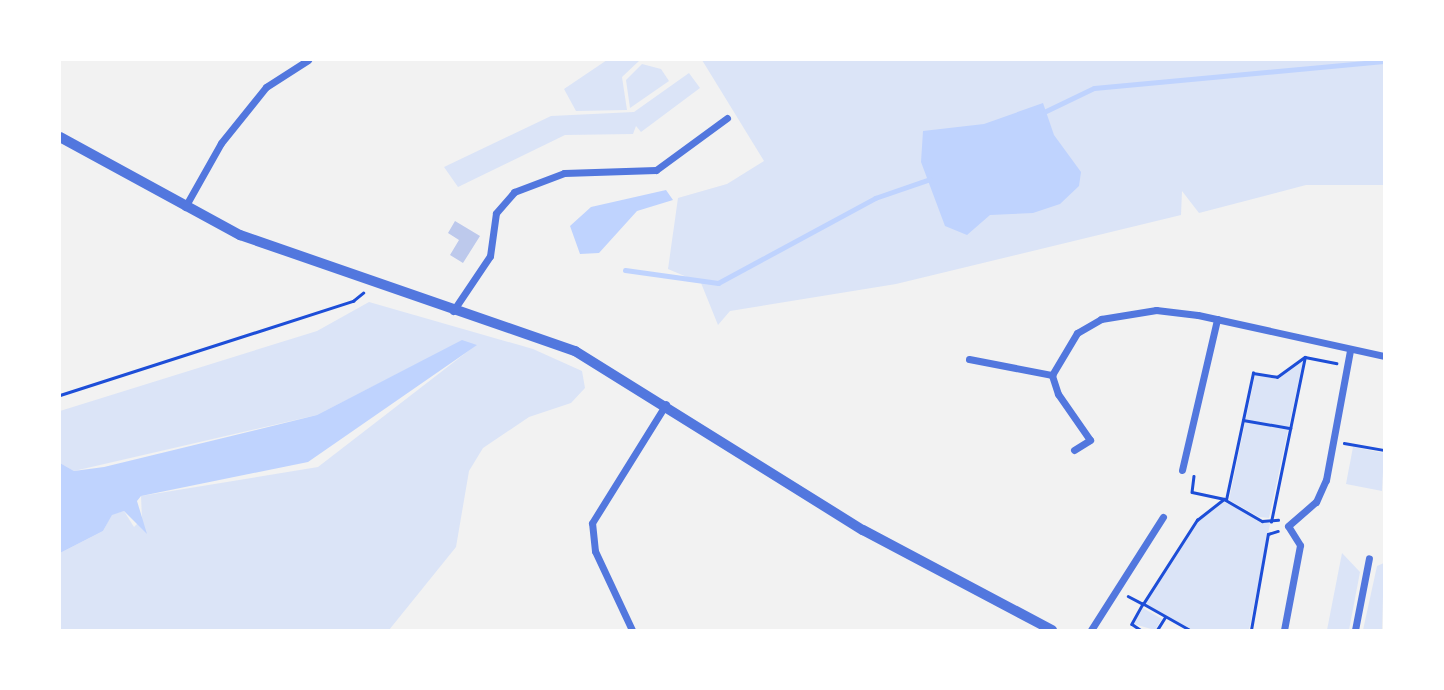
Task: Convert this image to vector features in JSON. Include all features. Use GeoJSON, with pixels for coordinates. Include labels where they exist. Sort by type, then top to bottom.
{"type":"FeatureCollection","features":[{"type":"Feature","properties":{"kind":"street"},"geometry":{"type":"LineString","coordinates":[[184,208],[221,143],[266,88],[308,60]]}},
{"type":"Feature","properties":{"kind":"street"},"geometry":{"type":"LineString","coordinates":[[453,311],[491,256],[496,213],[514,192],[564,173],[656,170],[727,117]]}},
{"type":"Feature","properties":{"kind":"street"},"geometry":{"type":"LineString","coordinates":[[60,137],[184,208],[370,286],[538,335],[666,403],[863,530],[1052,631]]}},
{"type":"Feature","properties":{"kind":"street"},"geometry":{"type":"LineString","coordinates":[[1074,450],[1090,440],[1058,394],[1052,375],[1077,333],[1101,319],[1156,310],[1217,319],[1384,356]]}},
{"type":"Feature","properties":{"kind":"street"},"geometry":{"type":"LineString","coordinates":[[1182,470],[1217,319]]}},
{"type":"Feature","properties":{"kind":"street"},"geometry":{"type":"LineString","coordinates":[[1284,631],[1300,545],[1289,526],[1316,502],[1334,441],[1350,350]]}},
{"type":"Feature","properties":{"kind":"street"},"geometry":{"type":"LineString","coordinates":[[969,359],[1052,375]]}},
{"type":"Feature","properties":{"kind":"street"},"geometry":{"type":"LineString","coordinates":[[632,631],[595,551],[592,523],[666,403]]}},
{"type":"Feature","properties":{"kind":"street"},"geometry":{"type":"LineString","coordinates":[[1091,631],[1163,517]]}},
{"type":"Feature","properties":{"kind":"street"},"geometry":{"type":"LineString","coordinates":[[1355,631],[1369,558]]}},
{"type":"Feature","properties":{"kind":"path"},"geometry":{"type":"LineString","coordinates":[[60,395],[353,301],[370,286]]}},
{"type":"Feature","properties":{"kind":"path"},"geometry":{"type":"LineString","coordinates":[[1142,630],[1132,624],[1143,604],[1197,520],[1225,500],[1253,373],[1277,377],[1305,357],[1346,365]]}},
{"type":"Feature","properties":{"kind":"path"},"geometry":{"type":"LineString","coordinates":[[1271,522],[1305,357]]}},
{"type":"Feature","properties":{"kind":"path"},"geometry":{"type":"LineString","coordinates":[[1243,421],[1290,428]]}},
{"type":"Feature","properties":{"kind":"path"},"geometry":{"type":"LineString","coordinates":[[1334,441],[1384,450]]}},
{"type":"Feature","properties":{"kind":"path"},"geometry":{"type":"LineString","coordinates":[[1182,470],[1195,470],[1192,492],[1225,500],[1271,522],[1289,526]]}},
{"type":"Feature","properties":{"kind":"path"},"geometry":{"type":"LineString","coordinates":[[1251,631],[1268,534],[1289,526]]}},
{"type":"Feature","properties":{"kind":"path"},"geometry":{"type":"LineString","coordinates":[[1116,590],[1189,631]]}},
{"type":"Feature","properties":{"kind":"path"},"geometry":{"type":"LineString","coordinates":[[1157,631],[1165,617]]}},
{"type":"Feature","properties":{"kind":"shaded area"},"geometry":{"type":"Polygon","coordinates":[[[607,60],[640,60],[622,77],[627,110],[576,111],[564,89],[607,60]]]}},
{"type":"Feature","properties":{"kind":"shaded area"},"geometry":{"type":"Polygon","coordinates":[[[702,60],[1384,60],[1384,185],[1306,185],[1199,213],[1182,191],[1181,215],[896,284],[730,311],[718,325],[701,283],[668,269],[678,198],[727,184],[764,161],[702,60]]]}},
{"type":"Feature","properties":{"kind":"shaded area"},"geometry":{"type":"Polygon","coordinates":[[[642,64],[661,69],[669,81],[630,108],[626,80],[642,64]]]}},
{"type":"Feature","properties":{"kind":"shaded area"},"geometry":{"type":"Polygon","coordinates":[[[689,73],[700,88],[641,132],[636,126],[633,134],[565,135],[458,187],[444,167],[551,116],[634,112],[689,73]]]}},
{"type":"Feature","properties":{"kind":"shaded area"},"geometry":{"type":"Polygon","coordinates":[[[369,302],[533,349],[582,371],[585,388],[571,403],[529,417],[483,448],[469,471],[456,547],[389,630],[60,630],[60,553],[103,531],[112,514],[124,511],[134,527],[142,519],[141,496],[318,467],[476,345],[462,341],[317,415],[74,471],[60,463],[60,411],[317,331],[369,302]]]}},
{"type":"Feature","properties":{"kind":"shaded area"},"geometry":{"type":"Polygon","coordinates":[[[1303,361],[1269,518],[1259,517],[1229,500],[1255,375],[1278,379],[1303,361]]]}},
{"type":"Feature","properties":{"kind":"shaded area"},"geometry":{"type":"Polygon","coordinates":[[[1353,447],[1384,453],[1382,491],[1346,484],[1353,447]]]}},
{"type":"Feature","properties":{"kind":"shaded area"},"geometry":{"type":"Polygon","coordinates":[[[1224,502],[1270,524],[1249,630],[1193,630],[1145,604],[1198,521],[1224,502]]]}},
{"type":"Feature","properties":{"kind":"shaded area"},"geometry":{"type":"Polygon","coordinates":[[[1342,553],[1360,572],[1349,630],[1327,630],[1342,553]]]}},
{"type":"Feature","properties":{"kind":"shaded area"},"geometry":{"type":"Polygon","coordinates":[[[1384,563],[1382,630],[1363,630],[1377,566],[1384,563]]]}},
{"type":"Feature","properties":{"kind":"shaded area"},"geometry":{"type":"Polygon","coordinates":[[[1143,608],[1162,619],[1155,630],[1134,624],[1143,608]]]}},
{"type":"Feature","properties":{"kind":"water"},"geometry":{"type":"Polygon","coordinates":[[[1043,103],[1054,135],[1081,172],[1079,186],[1060,204],[1033,213],[990,215],[967,235],[945,226],[921,162],[923,131],[984,124],[1043,103]]]}},
{"type":"Feature","properties":{"kind":"water"},"geometry":{"type":"Polygon","coordinates":[[[666,190],[673,200],[637,211],[599,253],[580,254],[570,226],[591,207],[666,190]]]}},
{"type":"Feature","properties":{"kind":"water"},"geometry":{"type":"Polygon","coordinates":[[[462,340],[477,345],[308,462],[141,496],[137,501],[147,534],[124,511],[112,515],[103,531],[60,553],[60,463],[74,471],[104,467],[317,415],[462,340]]]}},
{"type":"Feature","properties":{"kind":"building"},"geometry":{"type":"Polygon","coordinates":[[[455,221],[480,236],[463,263],[450,255],[459,240],[448,233],[455,221]]]}},
{"type":"Feature","properties":{"kind":"waterway"},"geometry":{"type":"LineString","coordinates":[[1046,111],[1094,88],[1384,61]]}},
{"type":"Feature","properties":{"kind":"waterway"},"geometry":{"type":"LineString","coordinates":[[625,270],[718,283],[875,198],[930,179]]}}]}
